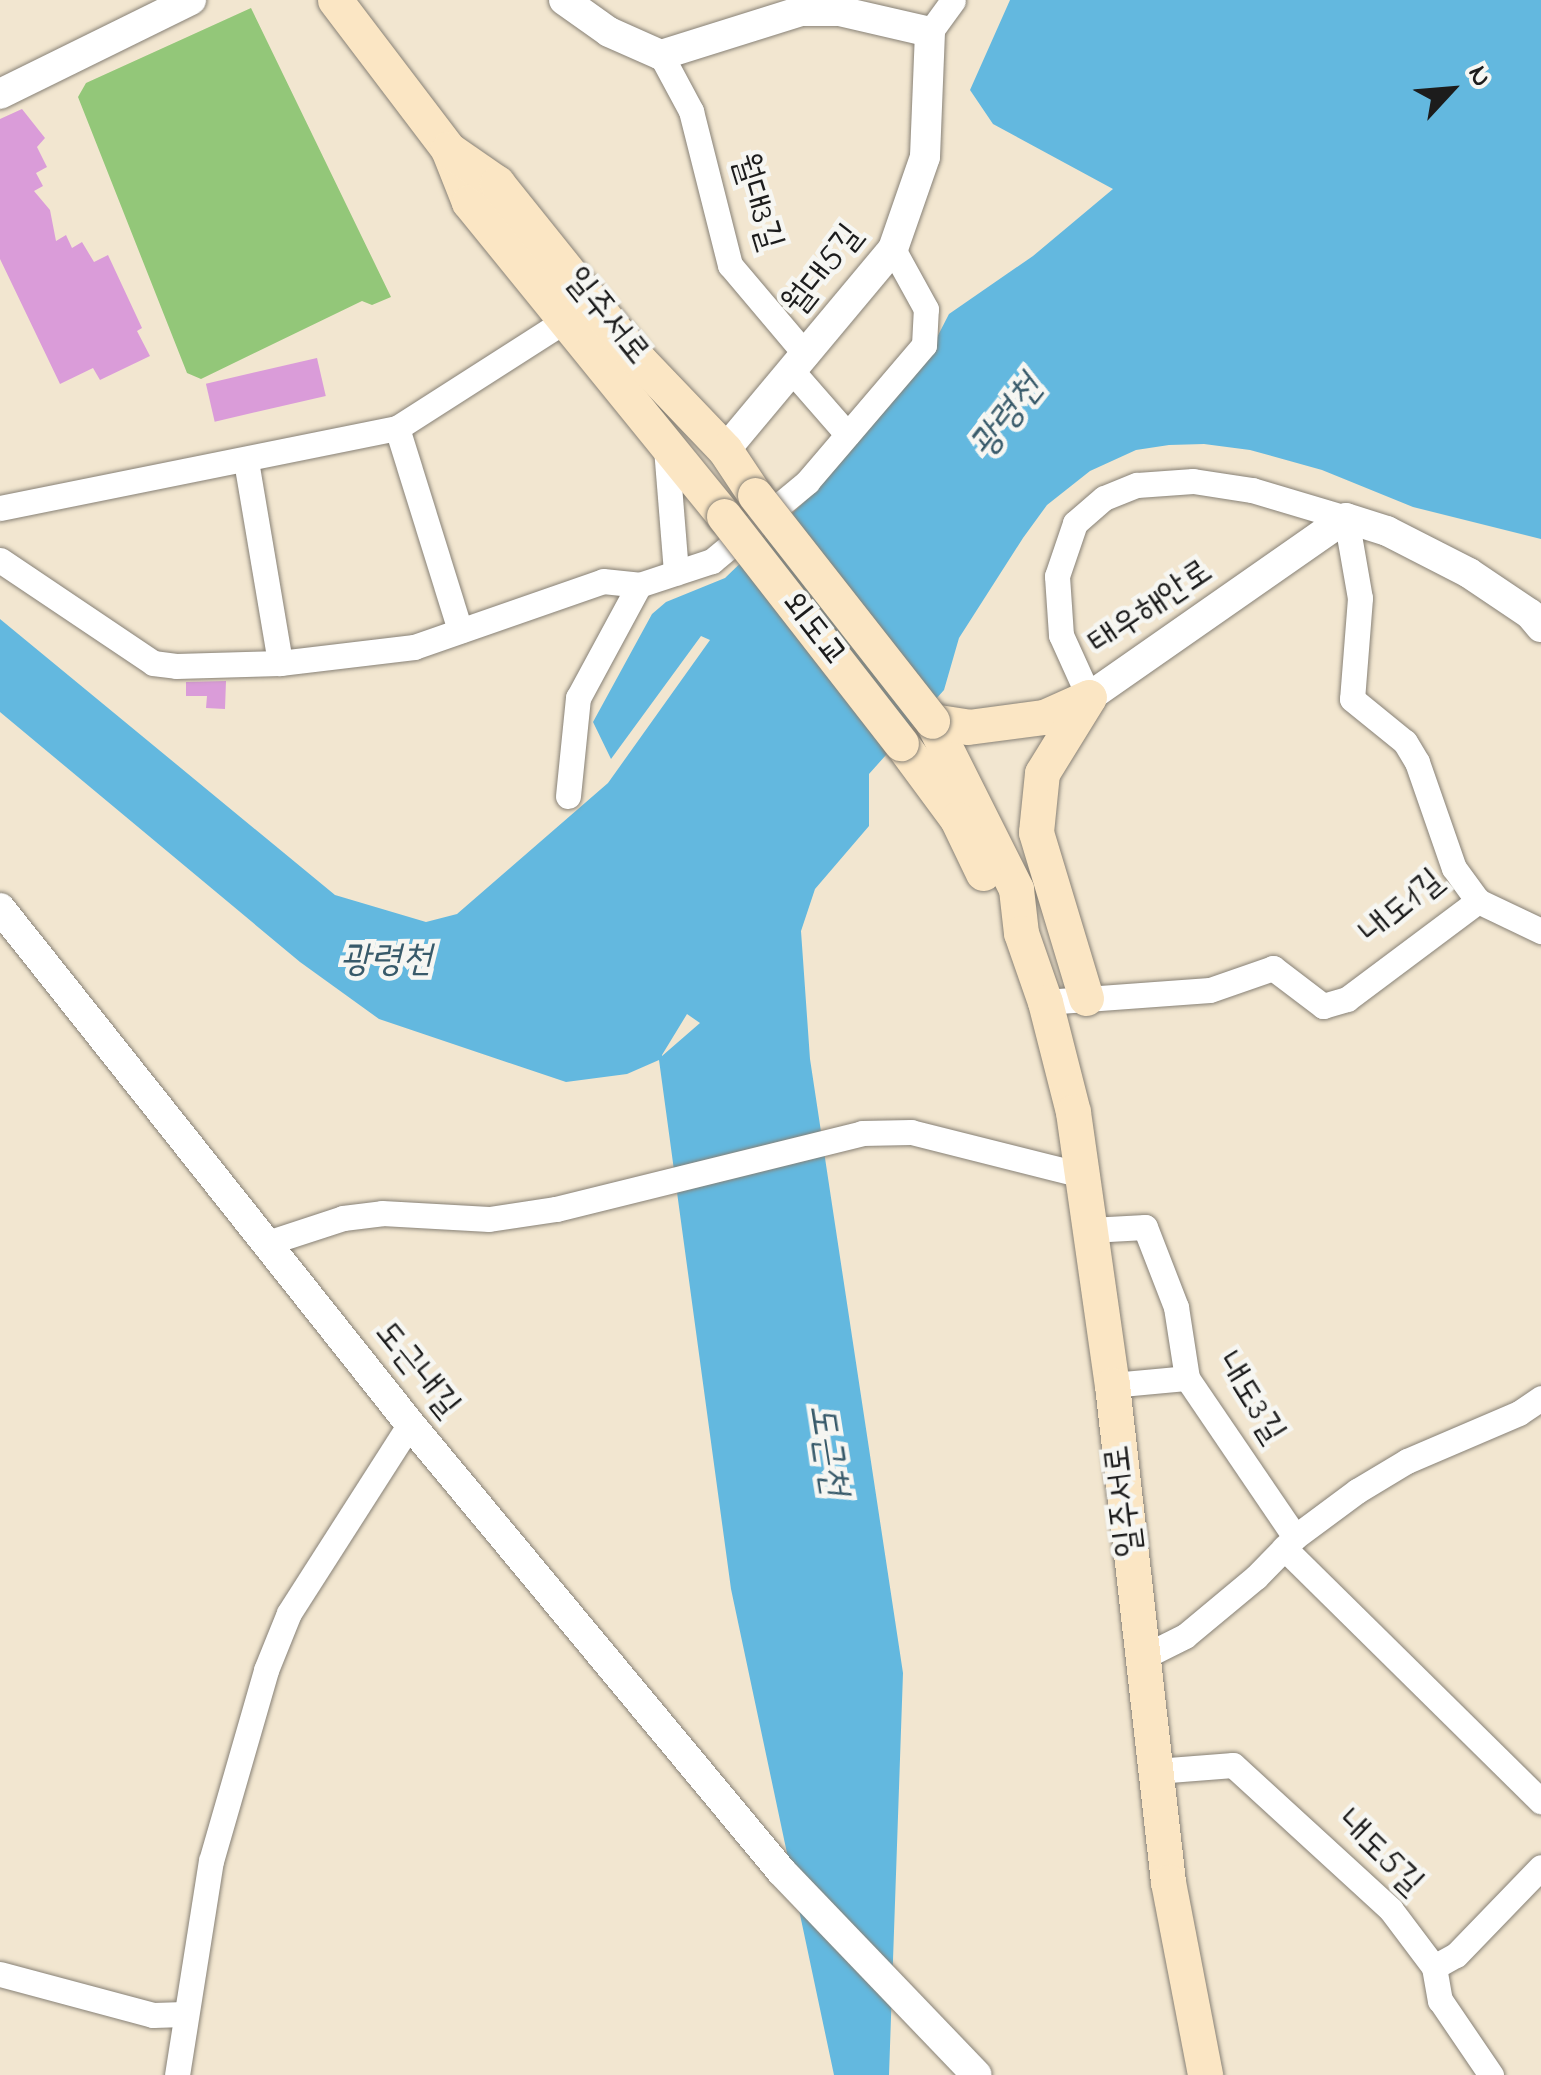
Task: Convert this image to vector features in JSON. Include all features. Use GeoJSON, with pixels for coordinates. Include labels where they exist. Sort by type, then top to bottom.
{"type":"FeatureCollection","features":[{"type":"Feature","properties":{"kind":"main road","name":"일주서로"},"geometry":{"type":"LineString","coordinates":[[334,0],[448,149],[469,202],[724,516]]}},
{"type":"Feature","properties":{"kind":"main road","name":"일주서로"},"geometry":{"type":"LineString","coordinates":[[448,149],[497,182],[639,360],[725,450],[755,494]]}},
{"type":"Feature","properties":{"kind":"main road","name":"외도교"},"geometry":{"type":"LineString","coordinates":[[755,494],[932,722]]}},
{"type":"Feature","properties":{"kind":"main road","name":"외도교"},"geometry":{"type":"LineString","coordinates":[[724,516],[902,743]]}},
{"type":"Feature","properties":{"kind":"main road"},"geometry":{"type":"LineString","coordinates":[[932,722],[968,727],[1044,717],[1089,697]]}},
{"type":"Feature","properties":{"kind":"main road"},"geometry":{"type":"LineString","coordinates":[[1086,998],[1036,832],[1042,773],[1089,697]]}},
{"type":"Feature","properties":{"kind":"main road","name":"일주서로"},"geometry":{"type":"LineString","coordinates":[[932,722],[978,805],[1016,889],[1021,932],[1046,1002],[1073,1112],[1112,1385],[1168,1882],[1204,2075]]}},
{"type":"Feature","properties":{"kind":"main road","name":"일주서로"},"geometry":{"type":"LineString","coordinates":[[902,743],[957,819],[993,894],[1021,932]]}},
{"type":"Feature","properties":{"kind":"street"},"geometry":{"type":"LineString","coordinates":[[0,94],[191,0]]}},
{"type":"Feature","properties":{"kind":"street"},"geometry":{"type":"LineString","coordinates":[[564,0],[609,32],[660,54],[801,11],[839,11],[930,32],[953,0]]}},
{"type":"Feature","properties":{"kind":"street","name":"월대5길"},"geometry":{"type":"LineString","coordinates":[[725,450],[893,249],[925,157],[930,32]]}},
{"type":"Feature","properties":{"kind":"street","name":"월대3길"},"geometry":{"type":"LineString","coordinates":[[660,54],[691,111],[730,265],[847,434]]}},
{"type":"Feature","properties":{"kind":"street"},"geometry":{"type":"LineString","coordinates":[[0,560],[153,663],[176,666],[280,663],[414,647],[603,581],[639,585],[712,561],[808,482],[924,345],[926,310],[893,249]]}},
{"type":"Feature","properties":{"kind":"street"},"geometry":{"type":"LineString","coordinates":[[0,508],[397,428],[564,322]]}},
{"type":"Feature","properties":{"kind":"street"},"geometry":{"type":"LineString","coordinates":[[397,428],[460,630]]}},
{"type":"Feature","properties":{"kind":"street"},"geometry":{"type":"LineString","coordinates":[[666,448],[676,573]]}},
{"type":"Feature","properties":{"kind":"street"},"geometry":{"type":"LineString","coordinates":[[246,461],[280,663]]}},
{"type":"Feature","properties":{"kind":"street","name":"태우해안로"},"geometry":{"type":"LineString","coordinates":[[1346,518],[1089,697],[1060,634],[1057,576],[1075,523],[1104,498],[1138,486],[1193,481],[1252,490],[1346,518],[1388,531],[1468,573],[1530,614],[1541,627]]}},
{"type":"Feature","properties":{"kind":"street","name":"내도1길"},"geometry":{"type":"LineString","coordinates":[[1046,1002],[1210,990],[1272,968],[1323,1006],[1347,999],[1478,901],[1454,868],[1411,752],[1352,698],[1360,598],[1346,518]]}},
{"type":"Feature","properties":{"kind":"street"},"geometry":{"type":"LineString","coordinates":[[568,796],[578,698],[639,585]]}},
{"type":"Feature","properties":{"kind":"street"},"geometry":{"type":"LineString","coordinates":[[1478,901],[1541,931]]}},
{"type":"Feature","properties":{"kind":"street","name":"도근내길"},"geometry":{"type":"LineString","coordinates":[[0,908],[410,1424],[782,1872],[978,2075]]}},
{"type":"Feature","properties":{"kind":"street"},"geometry":{"type":"LineString","coordinates":[[267,1243],[362,1215],[489,1218],[627,1193],[862,1133],[911,1132],[1082,1175]]}},
{"type":"Feature","properties":{"kind":"street","name":"내도3길"},"geometry":{"type":"LineString","coordinates":[[1090,1230],[1144,1228],[1176,1307],[1187,1378],[1290,1542],[1541,1801]]}},
{"type":"Feature","properties":{"kind":"street"},"geometry":{"type":"LineString","coordinates":[[1112,1385],[1187,1378]]}},
{"type":"Feature","properties":{"kind":"street"},"geometry":{"type":"LineString","coordinates":[[1143,1657],[1185,1636],[1290,1542],[1357,1490],[1407,1461],[1519,1413],[1541,1398]]}},
{"type":"Feature","properties":{"kind":"street"},"geometry":{"type":"LineString","coordinates":[[177,2075],[211,1861],[266,1670],[290,1612],[410,1424]]}},
{"type":"Feature","properties":{"kind":"street","name":"내도5길"},"geometry":{"type":"LineString","coordinates":[[1156,1771],[1233,1766],[1391,1910],[1434,1967],[1440,2000],[1492,2075]]}},
{"type":"Feature","properties":{"kind":"street"},"geometry":{"type":"LineString","coordinates":[[1434,1967],[1456,1955],[1541,1867]]}},
{"type":"Feature","properties":{"kind":"street"},"geometry":{"type":"LineString","coordinates":[[0,1974],[153,2015],[184,2014]]}},
{"type":"Feature","properties":{"kind":"green space"},"geometry":{"type":"Polygon","coordinates":[[[251,8],[391,297],[372,305],[362,301],[201,379],[187,373],[78,97],[86,83],[251,8]]]}},
{"type":"Feature","properties":{"kind":"water"},"geometry":{"type":"Polygon","coordinates":[[[1010,0],[1541,0],[1541,539],[1413,507],[1322,470],[1250,450],[1204,444],[1169,445],[1136,450],[1090,471],[1047,505],[1023,538],[959,638],[944,690],[869,774],[869,826],[815,889],[801,931],[810,1059],[903,1673],[889,2075],[834,2075],[731,1589],[659,1060],[627,1074],[566,1082],[379,1019],[300,962],[0,712],[0,619],[335,895],[426,922],[457,914],[608,783],[710,640],[701,636],[611,759],[593,722],[652,614],[666,602],[725,578],[803,503],[932,347],[949,314],[1033,256],[1113,189],[993,124],[970,90],[1010,0]],[[687,1014],[662,1056],[700,1023],[687,1014]]]}},
{"type":"Feature","properties":{"kind":"building"},"geometry":{"type":"Polygon","coordinates":[[[22,109],[45,138],[37,147],[47,167],[36,173],[43,186],[34,191],[50,210],[56,241],[66,235],[72,248],[82,242],[94,262],[108,255],[142,328],[137,331],[150,356],[100,380],[93,368],[60,384],[0,259],[0,119],[22,109]]]}},
{"type":"Feature","properties":{"kind":"building"},"geometry":{"type":"Polygon","coordinates":[[[317,358],[326,396],[215,422],[206,384],[317,358]]]}},
{"type":"Feature","properties":{"kind":"building"},"geometry":{"type":"Polygon","coordinates":[[[226,681],[225,709],[206,708],[207,696],[186,696],[186,682],[226,681]]]}},
{"type":"Feature","properties":{"kind":"water label","name":"광령천"},"geometry":{"type":"Point","coordinates":[1008,418]}},
{"type":"Feature","properties":{"kind":"water label","name":"광령천"},"geometry":{"type":"Point","coordinates":[386,962]}},
{"type":"Feature","properties":{"kind":"water label","name":"도근천"},"geometry":{"type":"Point","coordinates":[826,1450]}}]}
